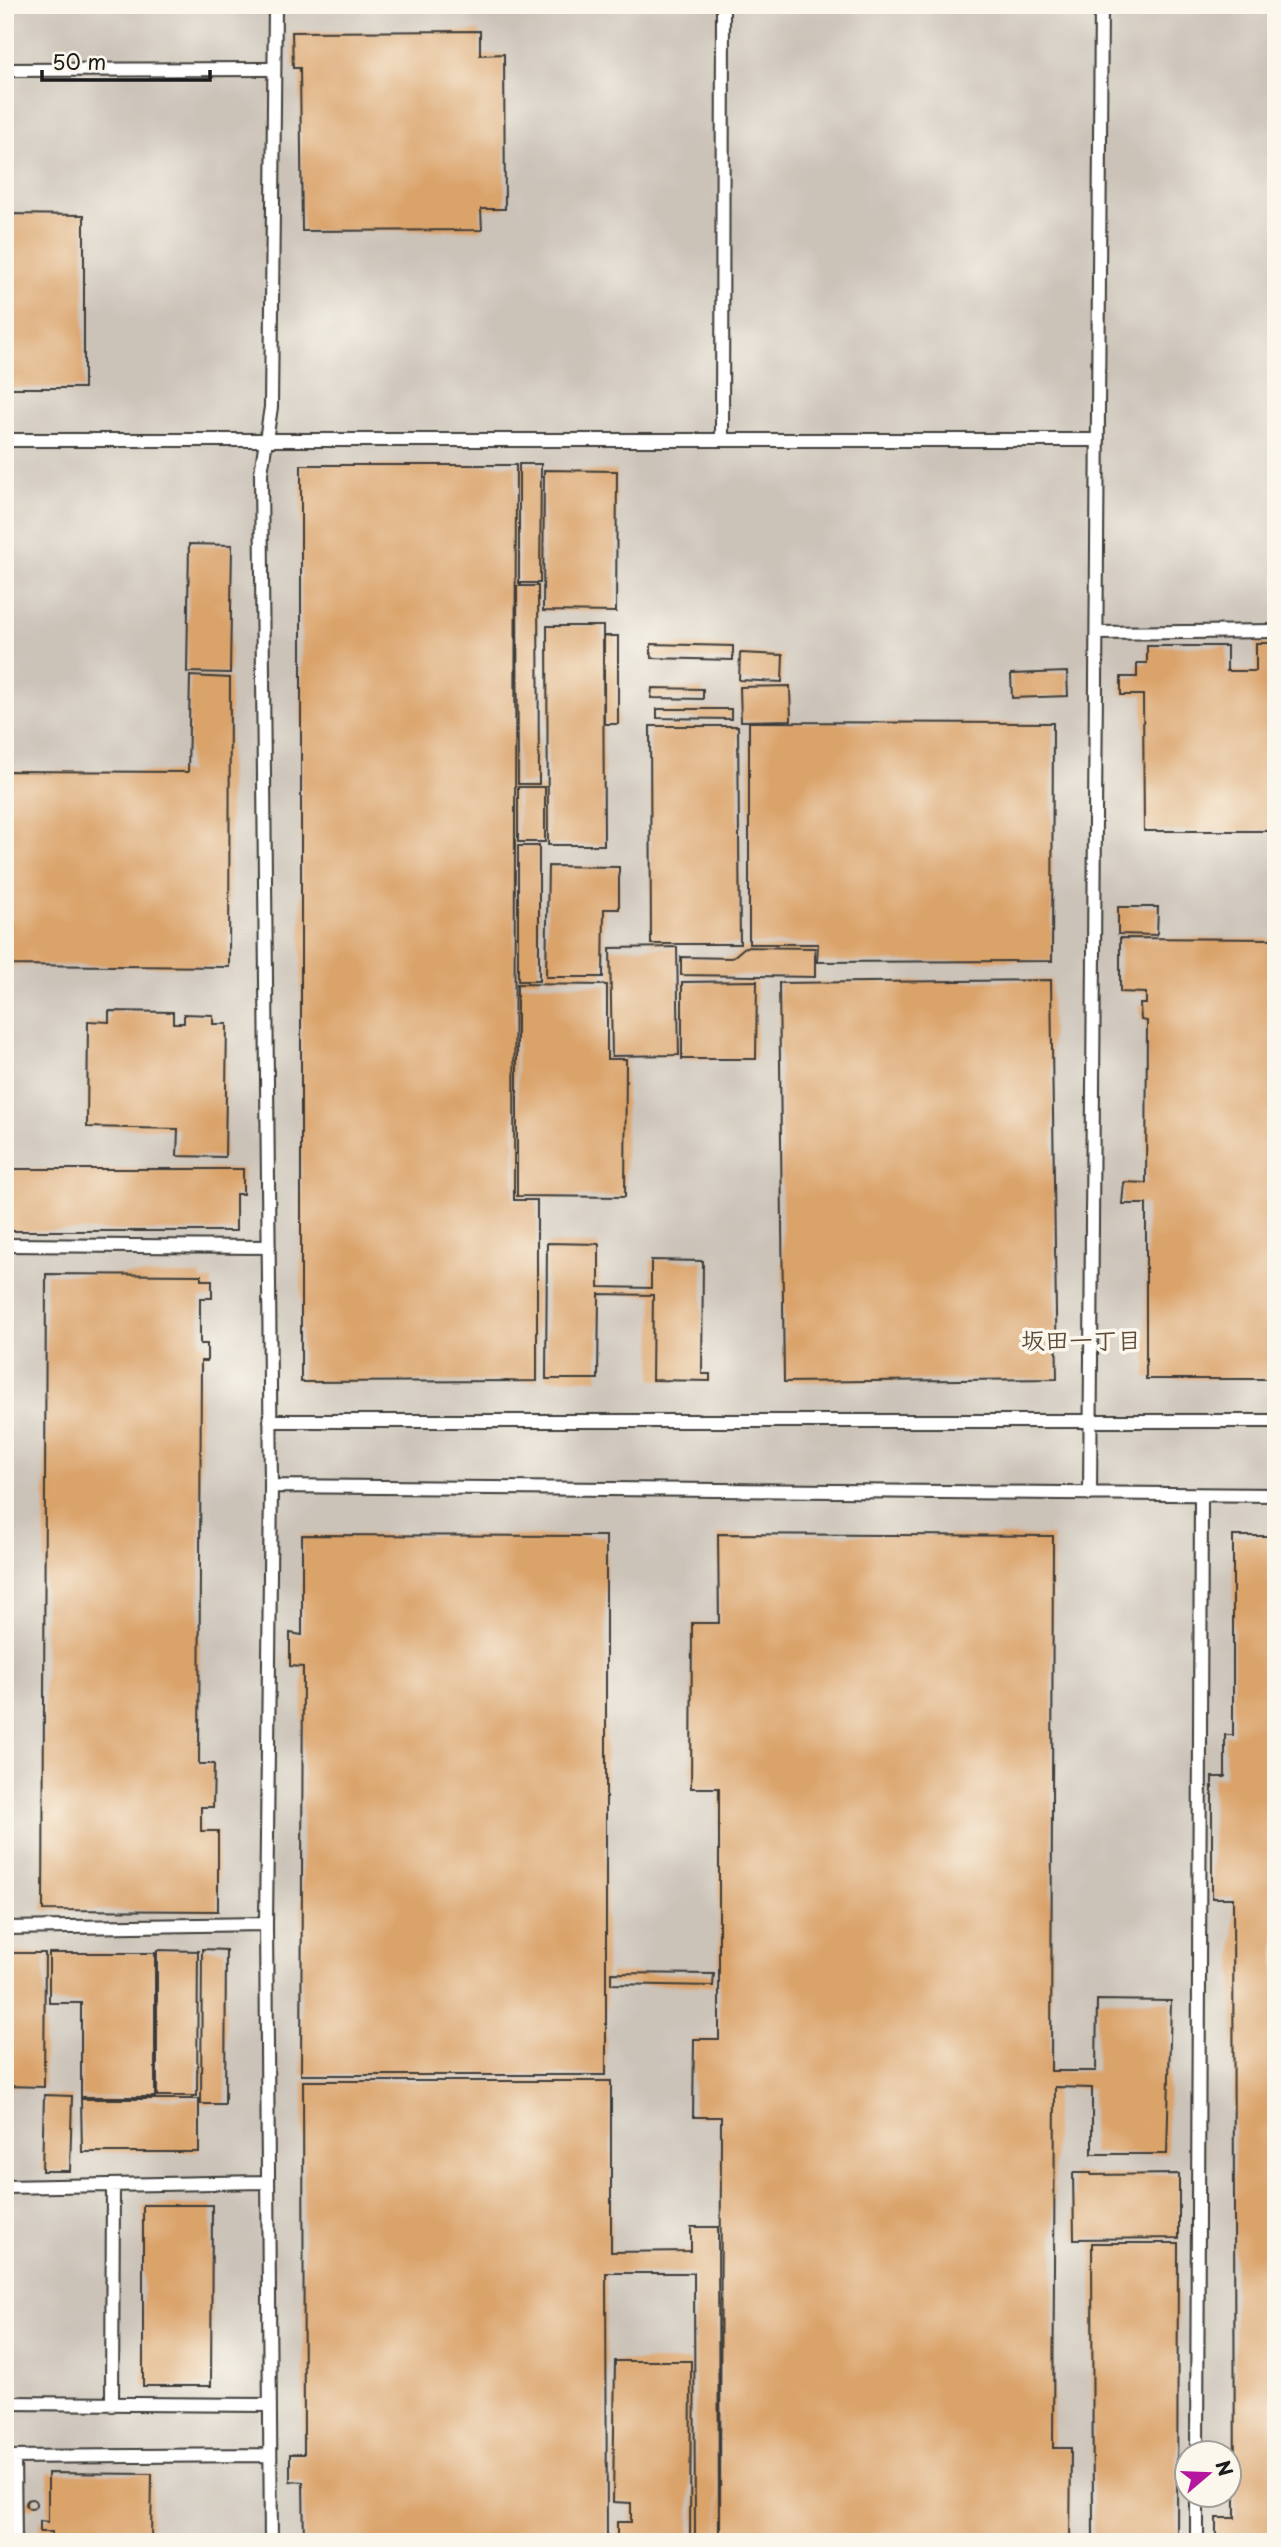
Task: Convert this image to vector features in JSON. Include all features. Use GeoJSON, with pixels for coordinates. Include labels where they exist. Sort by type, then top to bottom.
{"type":"FeatureCollection","features":[{"type":"Feature","properties":{"kind":"lane"},"geometry":{"type":"LineString","coordinates":[[271,2542],[266,1924],[271,1486],[261,473],[271,407],[275,5]]}},
{"type":"Feature","properties":{"kind":"lane"},"geometry":{"type":"LineString","coordinates":[[722,440],[723,5]]}},
{"type":"Feature","properties":{"kind":"lane"},"geometry":{"type":"LineString","coordinates":[[1090,1494],[1101,5]]}},
{"type":"Feature","properties":{"kind":"lane"},"geometry":{"type":"LineString","coordinates":[[5,70],[274,69]]}},
{"type":"Feature","properties":{"kind":"lane"},"geometry":{"type":"LineString","coordinates":[[5,440],[1098,440]]}},
{"type":"Feature","properties":{"kind":"lane"},"geometry":{"type":"LineString","coordinates":[[1097,633],[1276,631]]}},
{"type":"Feature","properties":{"kind":"lane"},"geometry":{"type":"LineString","coordinates":[[5,1245],[269,1247]]}},
{"type":"Feature","properties":{"kind":"lane"},"geometry":{"type":"LineString","coordinates":[[270,1420],[1276,1421]]}},
{"type":"Feature","properties":{"kind":"lane"},"geometry":{"type":"LineString","coordinates":[[271,1486],[1276,1495]]}},
{"type":"Feature","properties":{"kind":"lane"},"geometry":{"type":"LineString","coordinates":[[1197,2438],[1201,1495]]}},
{"type":"Feature","properties":{"kind":"lane"},"geometry":{"type":"LineString","coordinates":[[5,1928],[266,1924]]}},
{"type":"Feature","properties":{"kind":"lane"},"geometry":{"type":"LineString","coordinates":[[5,2187],[267,2182]]}},
{"type":"Feature","properties":{"kind":"lane"},"geometry":{"type":"LineString","coordinates":[[112,2405],[113,2185]]}},
{"type":"Feature","properties":{"kind":"lane"},"geometry":{"type":"LineString","coordinates":[[5,2403],[268,2405]]}},
{"type":"Feature","properties":{"kind":"lane"},"geometry":{"type":"LineString","coordinates":[[15,2542],[10,2457],[269,2455]]}},
{"type":"Feature","properties":{"kind":"lane"},"geometry":{"type":"LineString","coordinates":[[1197,2508],[1197,2542]]}},
{"type":"Feature","properties":{"kind":"shaded area"},"geometry":{"type":"Polygon","coordinates":[[[5,5],[1276,5],[1276,2542],[5,2542],[5,5]]]}},
{"type":"Feature","properties":{"kind":"building"},"geometry":{"type":"Polygon","coordinates":[[[480,31],[480,55],[504,54],[505,209],[481,209],[482,230],[302,231],[300,68],[293,68],[292,32],[480,31]]]}},
{"type":"Feature","properties":{"kind":"building"},"geometry":{"type":"Polygon","coordinates":[[[5,214],[84,215],[84,388],[5,388],[5,214]]]}},
{"type":"Feature","properties":{"kind":"building"},"geometry":{"type":"Polygon","coordinates":[[[519,464],[541,464],[540,583],[519,583],[519,464]]]}},
{"type":"Feature","properties":{"kind":"building"},"geometry":{"type":"Polygon","coordinates":[[[301,465],[516,465],[514,1200],[537,1200],[537,1381],[301,1382],[301,465]]]}},
{"type":"Feature","properties":{"kind":"building"},"geometry":{"type":"Polygon","coordinates":[[[544,470],[617,471],[616,612],[543,611],[544,470]]]}},
{"type":"Feature","properties":{"kind":"building"},"geometry":{"type":"Polygon","coordinates":[[[189,544],[232,545],[230,673],[187,672],[189,544]]]}},
{"type":"Feature","properties":{"kind":"building"},"geometry":{"type":"Polygon","coordinates":[[[517,586],[538,586],[539,784],[518,784],[517,586]]]}},
{"type":"Feature","properties":{"kind":"building"},"geometry":{"type":"Polygon","coordinates":[[[547,626],[603,626],[604,845],[548,845],[547,626]]]}},
{"type":"Feature","properties":{"kind":"building"},"geometry":{"type":"Polygon","coordinates":[[[604,636],[618,636],[618,724],[604,724],[604,636]]]}},
{"type":"Feature","properties":{"kind":"building"},"geometry":{"type":"Polygon","coordinates":[[[1256,643],[1276,643],[1276,831],[1144,831],[1143,695],[1121,695],[1121,677],[1137,677],[1137,663],[1147,663],[1147,646],[1227,646],[1227,671],[1256,671],[1256,643]]]}},
{"type":"Feature","properties":{"kind":"building"},"geometry":{"type":"Polygon","coordinates":[[[651,644],[733,646],[733,660],[651,658],[651,644]]]}},
{"type":"Feature","properties":{"kind":"building"},"geometry":{"type":"Polygon","coordinates":[[[740,653],[783,655],[782,682],[739,680],[740,653]]]}},
{"type":"Feature","properties":{"kind":"building"},"geometry":{"type":"Polygon","coordinates":[[[1067,672],[1068,696],[1012,698],[1011,674],[1067,672]]]}},
{"type":"Feature","properties":{"kind":"building"},"geometry":{"type":"Polygon","coordinates":[[[190,676],[230,678],[229,967],[5,965],[5,771],[188,772],[190,676]]]}},
{"type":"Feature","properties":{"kind":"building"},"geometry":{"type":"Polygon","coordinates":[[[790,686],[791,720],[741,721],[740,687],[790,686]]]}},
{"type":"Feature","properties":{"kind":"building"},"geometry":{"type":"Polygon","coordinates":[[[652,688],[703,689],[703,699],[651,698],[652,688]]]}},
{"type":"Feature","properties":{"kind":"building"},"geometry":{"type":"Polygon","coordinates":[[[657,709],[731,709],[731,719],[657,718],[657,709]]]}},
{"type":"Feature","properties":{"kind":"building"},"geometry":{"type":"Polygon","coordinates":[[[749,722],[1053,723],[1052,961],[817,962],[818,944],[749,944],[749,722]]]}},
{"type":"Feature","properties":{"kind":"building"},"geometry":{"type":"Polygon","coordinates":[[[650,726],[738,726],[740,944],[651,944],[650,726]]]}},
{"type":"Feature","properties":{"kind":"building"},"geometry":{"type":"Polygon","coordinates":[[[518,787],[545,787],[545,842],[518,842],[518,787]]]}},
{"type":"Feature","properties":{"kind":"building"},"geometry":{"type":"Polygon","coordinates":[[[518,846],[539,846],[539,981],[518,981],[518,846]]]}},
{"type":"Feature","properties":{"kind":"building"},"geometry":{"type":"Polygon","coordinates":[[[548,866],[619,867],[619,909],[604,909],[603,977],[546,977],[548,866]]]}},
{"type":"Feature","properties":{"kind":"building"},"geometry":{"type":"Polygon","coordinates":[[[1118,907],[1158,907],[1157,935],[1118,934],[1118,907]]]}},
{"type":"Feature","properties":{"kind":"building"},"geometry":{"type":"Polygon","coordinates":[[[1120,938],[1276,939],[1276,1379],[1146,1379],[1146,1204],[1122,1204],[1124,1182],[1146,1183],[1147,1021],[1141,1020],[1140,1004],[1146,1004],[1146,993],[1120,992],[1120,938]]]}},
{"type":"Feature","properties":{"kind":"building"},"geometry":{"type":"Polygon","coordinates":[[[677,947],[679,1055],[612,1056],[610,948],[677,947]]]}},
{"type":"Feature","properties":{"kind":"building"},"geometry":{"type":"Polygon","coordinates":[[[745,947],[815,948],[815,977],[681,975],[681,957],[732,958],[745,947]]]}},
{"type":"Feature","properties":{"kind":"building"},"geometry":{"type":"Polygon","coordinates":[[[1051,980],[1057,1379],[784,1382],[779,983],[1051,980]]]}},
{"type":"Feature","properties":{"kind":"building"},"geometry":{"type":"Polygon","coordinates":[[[757,981],[756,1059],[682,1059],[682,982],[757,981]]]}},
{"type":"Feature","properties":{"kind":"building"},"geometry":{"type":"Polygon","coordinates":[[[517,984],[607,985],[607,1059],[626,1059],[625,1197],[517,1196],[517,984]]]}},
{"type":"Feature","properties":{"kind":"building"},"geometry":{"type":"Polygon","coordinates":[[[109,1011],[173,1012],[173,1023],[184,1023],[184,1014],[213,1015],[213,1024],[227,1024],[225,1157],[177,1156],[178,1129],[87,1127],[88,1021],[109,1022],[109,1011]]]}},
{"type":"Feature","properties":{"kind":"building"},"geometry":{"type":"Polygon","coordinates":[[[5,1169],[243,1169],[243,1194],[236,1194],[236,1231],[5,1231],[5,1169]]]}},
{"type":"Feature","properties":{"kind":"building"},"geometry":{"type":"Polygon","coordinates":[[[547,1243],[599,1244],[599,1287],[651,1288],[651,1260],[703,1261],[702,1374],[710,1374],[710,1381],[652,1380],[653,1295],[599,1294],[598,1379],[546,1379],[547,1243]]]}},
{"type":"Feature","properties":{"kind":"building"},"geometry":{"type":"Polygon","coordinates":[[[46,1274],[201,1275],[201,1280],[212,1280],[212,1298],[200,1298],[200,1344],[207,1344],[207,1361],[201,1361],[199,1764],[214,1764],[213,1807],[201,1807],[201,1831],[218,1831],[218,1911],[43,1910],[46,1274]]]}},
{"type":"Feature","properties":{"kind":"building"},"geometry":{"type":"Polygon","coordinates":[[[718,1534],[1053,1536],[1051,2071],[1096,2071],[1097,2000],[1171,2001],[1167,2154],[1092,2154],[1092,2088],[1055,2087],[1053,2448],[1071,2448],[1070,2542],[720,2542],[721,2117],[693,2117],[694,2039],[719,2039],[719,1788],[691,1788],[692,1623],[719,1623],[718,1534]]]}},
{"type":"Feature","properties":{"kind":"building"},"geometry":{"type":"Polygon","coordinates":[[[302,1535],[606,1536],[606,2075],[301,2075],[303,1667],[290,1666],[290,1633],[302,1635],[302,1535]]]}},
{"type":"Feature","properties":{"kind":"building"},"geometry":{"type":"Polygon","coordinates":[[[1233,1536],[1276,1536],[1276,2542],[1216,2542],[1216,2518],[1235,2518],[1235,2508],[1242,2508],[1242,2438],[1235,2438],[1233,1898],[1212,1898],[1212,1777],[1225,1777],[1225,1735],[1233,1735],[1233,1536]]]}},
{"type":"Feature","properties":{"kind":"building"},"geometry":{"type":"Polygon","coordinates":[[[202,1949],[226,1950],[225,2104],[201,2104],[202,1949]]]}},
{"type":"Feature","properties":{"kind":"building"},"geometry":{"type":"Polygon","coordinates":[[[157,1950],[198,1951],[197,2096],[157,2096],[157,1950]]]}},
{"type":"Feature","properties":{"kind":"building"},"geometry":{"type":"Polygon","coordinates":[[[5,1953],[45,1953],[44,2087],[5,2086],[5,1953]]]}},
{"type":"Feature","properties":{"kind":"building"},"geometry":{"type":"Polygon","coordinates":[[[49,1953],[155,1953],[155,2097],[81,2097],[81,2003],[49,2003],[49,1953]]]}},
{"type":"Feature","properties":{"kind":"building"},"geometry":{"type":"Polygon","coordinates":[[[611,1973],[714,1974],[713,1986],[611,1984],[611,1973]]]}},
{"type":"Feature","properties":{"kind":"building"},"geometry":{"type":"Polygon","coordinates":[[[303,2081],[611,2081],[611,2252],[691,2251],[691,2227],[718,2227],[719,2542],[695,2542],[694,2273],[606,2273],[607,2542],[304,2542],[303,2482],[290,2481],[290,2454],[304,2454],[303,2081]]]}},
{"type":"Feature","properties":{"kind":"building"},"geometry":{"type":"Polygon","coordinates":[[[44,2095],[72,2096],[70,2171],[42,2171],[44,2095]]]}},
{"type":"Feature","properties":{"kind":"building"},"geometry":{"type":"Polygon","coordinates":[[[81,2099],[199,2099],[199,2152],[82,2152],[81,2099]]]}},
{"type":"Feature","properties":{"kind":"building"},"geometry":{"type":"Polygon","coordinates":[[[1073,2173],[1179,2174],[1179,2238],[1074,2239],[1073,2173]]]}},
{"type":"Feature","properties":{"kind":"building"},"geometry":{"type":"Polygon","coordinates":[[[143,2205],[212,2205],[211,2386],[143,2386],[143,2205]]]}},
{"type":"Feature","properties":{"kind":"building"},"geometry":{"type":"Polygon","coordinates":[[[1092,2243],[1178,2243],[1177,2438],[1172,2438],[1172,2508],[1177,2508],[1177,2542],[1093,2542],[1092,2243]]]}},
{"type":"Feature","properties":{"kind":"building"},"geometry":{"type":"Polygon","coordinates":[[[615,2361],[691,2361],[690,2542],[617,2542],[617,2522],[631,2522],[631,2503],[613,2502],[615,2361]]]}},
{"type":"Feature","properties":{"kind":"building"},"geometry":{"type":"Polygon","coordinates":[[[48,2473],[152,2474],[151,2542],[52,2542],[52,2532],[40,2532],[40,2521],[48,2522],[48,2473]]]}},
{"type":"Feature","properties":{"kind":"building"},"geometry":{"type":"Polygon","coordinates":[[[31,2499],[35,2500],[35,2508],[31,2509],[27,2508],[26,2504],[27,2500],[31,2499]]]}},
{"type":"Feature","properties":{"kind":"district","name":"坂田一丁目"},"geometry":{"type":"Point","coordinates":[1081,1339]}}]}
